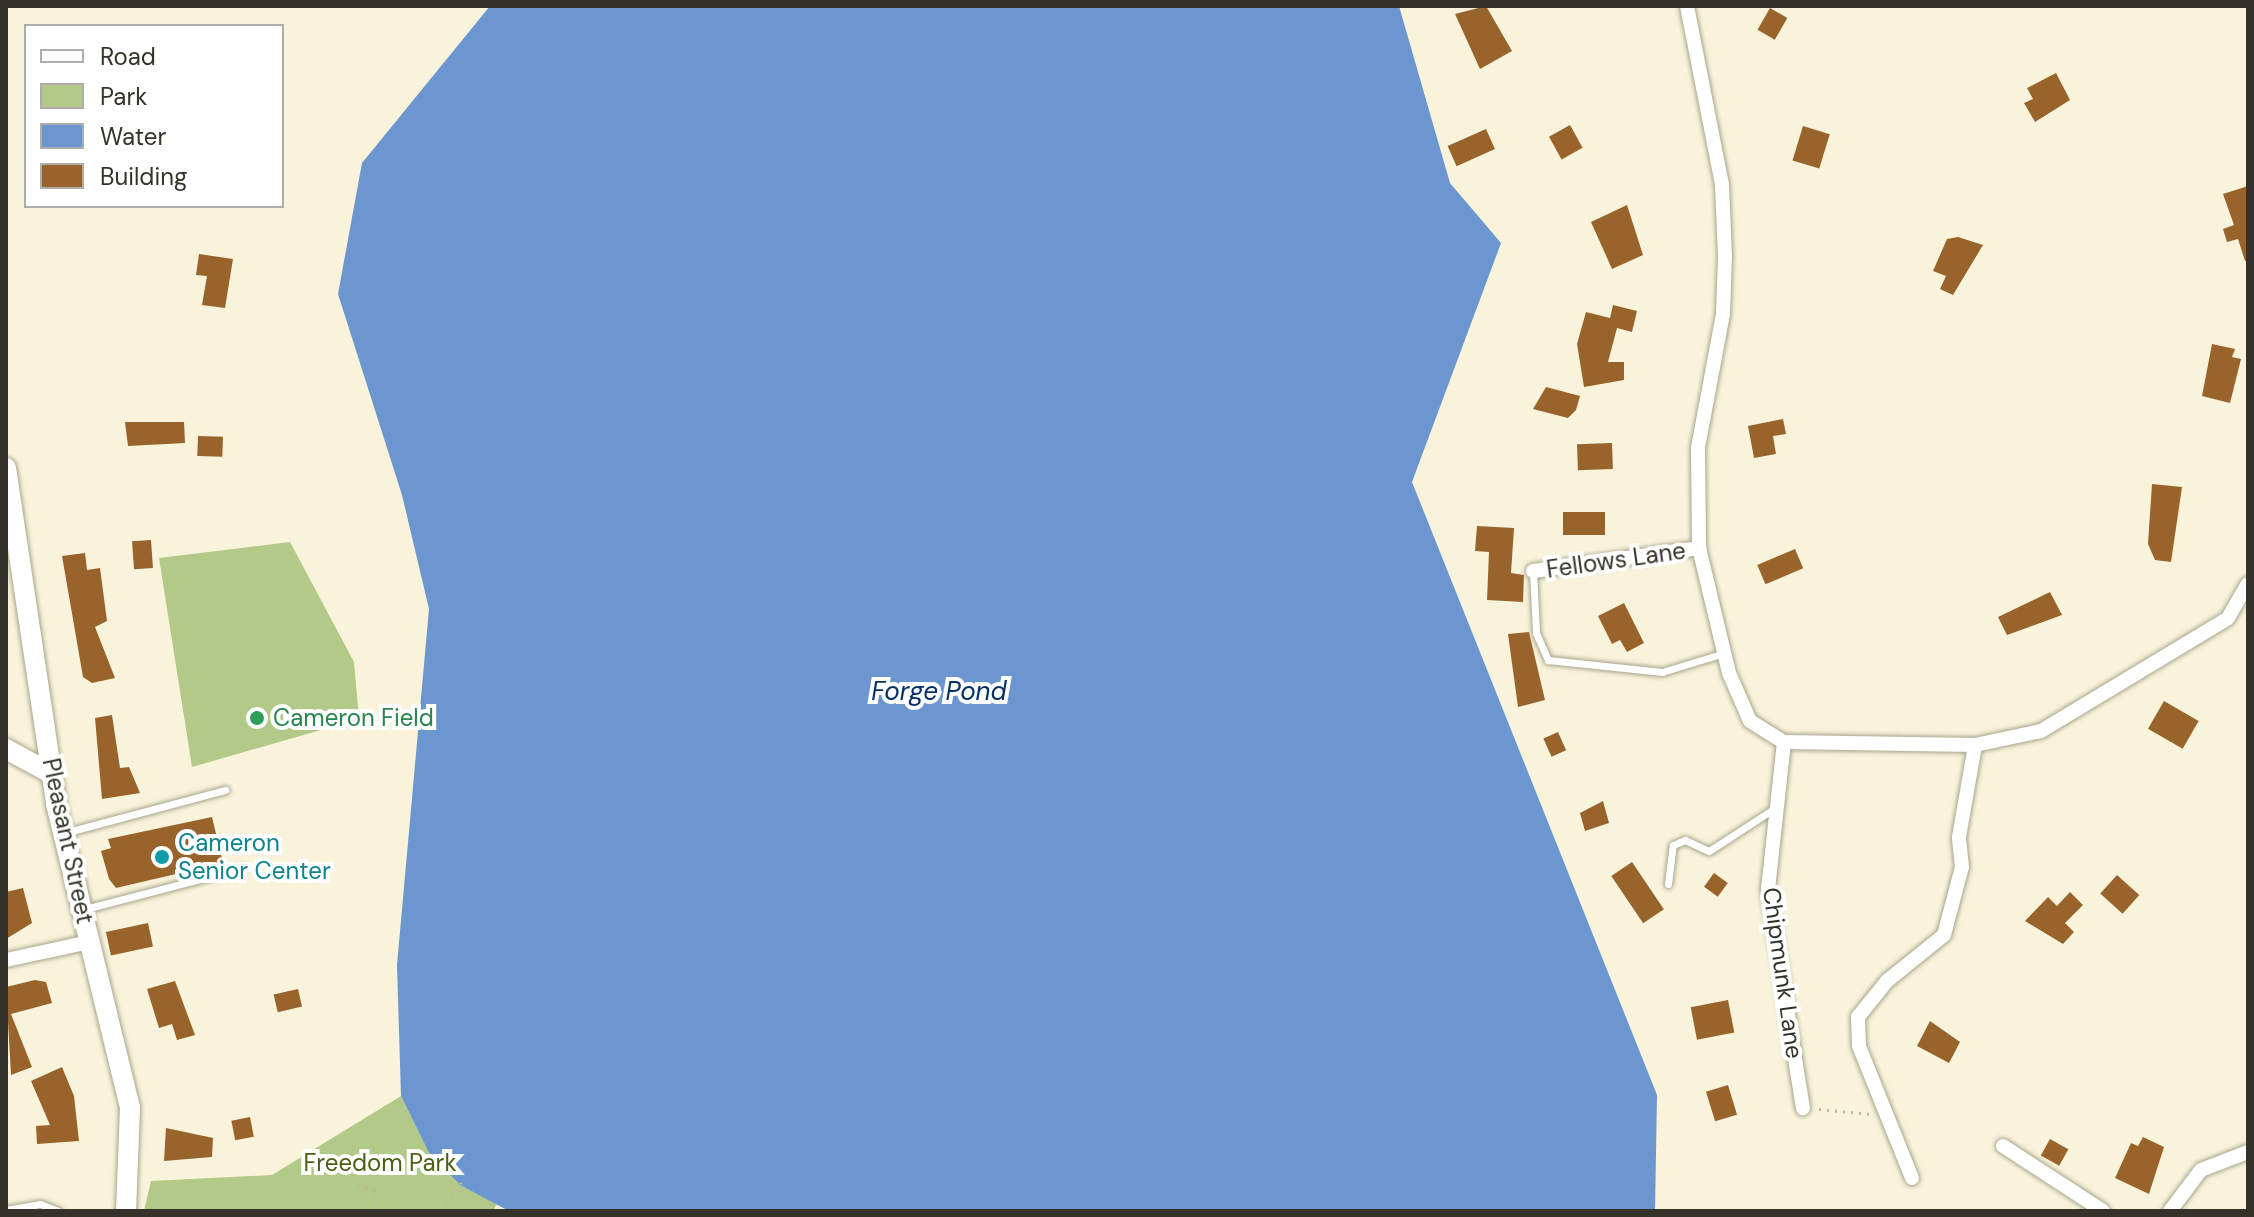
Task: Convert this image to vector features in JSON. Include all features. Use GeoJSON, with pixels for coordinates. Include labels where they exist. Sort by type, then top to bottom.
{"type":"FeatureCollection","features":[{"type":"Feature","properties":{"kind":"main road","name":"Pleasant Street"},"geometry":{"type":"LineString","coordinates":[[6,468],[62,833],[130,1108],[126,1211]]}},
{"type":"Feature","properties":{"kind":"main road"},"geometry":{"type":"LineString","coordinates":[[6,749],[52,774]]}},
{"type":"Feature","properties":{"kind":"street"},"geometry":{"type":"LineString","coordinates":[[1687,6],[1722,185],[1725,256],[1723,314],[1698,448],[1699,548],[1724,653],[1750,721],[1784,742],[1975,745],[2041,731],[2228,618],[2248,584]]}},
{"type":"Feature","properties":{"kind":"street","name":"Fellows Lane"},"geometry":{"type":"LineString","coordinates":[[1533,571],[1699,548]]}},
{"type":"Feature","properties":{"kind":"street","name":"Chipmunk Lane"},"geometry":{"type":"LineString","coordinates":[[1784,742],[1768,890],[1803,1108]]}},
{"type":"Feature","properties":{"kind":"street"},"geometry":{"type":"LineString","coordinates":[[1912,1178],[1890,1116],[1859,1046],[1858,1017],[1887,981],[1944,935],[1962,867],[1959,837],[1975,745]]}},
{"type":"Feature","properties":{"kind":"street"},"geometry":{"type":"LineString","coordinates":[[6,960],[89,942]]}},
{"type":"Feature","properties":{"kind":"street"},"geometry":{"type":"LineString","coordinates":[[2003,1146],[2103,1211]]}},
{"type":"Feature","properties":{"kind":"street"},"geometry":{"type":"LineString","coordinates":[[2170,1211],[2201,1170],[2248,1152]]}},
{"type":"Feature","properties":{"kind":"lane"},"geometry":{"type":"LineString","coordinates":[[1533,571],[1536,633],[1548,660],[1662,672],[1724,653]]}},
{"type":"Feature","properties":{"kind":"lane"},"geometry":{"type":"LineString","coordinates":[[62,833],[225,790]]}},
{"type":"Feature","properties":{"kind":"lane"},"geometry":{"type":"LineString","coordinates":[[1668,884],[1673,845],[1685,840],[1709,851],[1777,807]]}},
{"type":"Feature","properties":{"kind":"lane"},"geometry":{"type":"LineString","coordinates":[[81,910],[242,868]]}},
{"type":"Feature","properties":{"kind":"lane"},"geometry":{"type":"LineString","coordinates":[[6,1210],[40,1204],[58,1211]]}},
{"type":"Feature","properties":{"kind":"path"},"geometry":{"type":"LineString","coordinates":[[1803,1108],[1890,1116]]}},
{"type":"Feature","properties":{"kind":"path"},"geometry":{"type":"LineString","coordinates":[[392,1211],[442,1210],[464,1178]]}},
{"type":"Feature","properties":{"kind":"path"},"geometry":{"type":"LineString","coordinates":[[358,1184],[375,1191],[377,1211]]}},
{"type":"Feature","properties":{"kind":"green space"},"geometry":{"type":"Polygon","coordinates":[[[290,542],[354,662],[359,719],[192,767],[159,558],[290,542]]]}},
{"type":"Feature","properties":{"kind":"green space","name":"Freedom Park"},"geometry":{"type":"Polygon","coordinates":[[[401,1096],[429,1153],[460,1185],[497,1204],[493,1211],[144,1211],[151,1181],[272,1175],[401,1096]]]}},
{"type":"Feature","properties":{"kind":"water","name":"Forge Pond"},"geometry":{"type":"Polygon","coordinates":[[[490,6],[1399,6],[1450,183],[1501,243],[1412,482],[1657,1095],[1655,1211],[509,1211],[460,1185],[429,1153],[401,1096],[397,965],[429,609],[402,495],[338,294],[362,163],[490,6]]]}},
{"type":"Feature","properties":{"kind":"building"},"geometry":{"type":"Polygon","coordinates":[[[1486,6],[1512,51],[1480,69],[1455,14],[1486,6]]]}},
{"type":"Feature","properties":{"kind":"building"},"geometry":{"type":"Polygon","coordinates":[[[1770,8],[1787,18],[1775,40],[1758,30],[1770,8]]]}},
{"type":"Feature","properties":{"kind":"building"},"geometry":{"type":"Polygon","coordinates":[[[2056,73],[2070,100],[2035,122],[2024,103],[2033,99],[2027,88],[2056,73]]]}},
{"type":"Feature","properties":{"kind":"building"},"geometry":{"type":"Polygon","coordinates":[[[1570,125],[1583,148],[1562,159],[1549,137],[1570,125]]]}},
{"type":"Feature","properties":{"kind":"building"},"geometry":{"type":"Polygon","coordinates":[[[1803,126],[1830,134],[1819,169],[1792,160],[1803,126]]]}},
{"type":"Feature","properties":{"kind":"building"},"geometry":{"type":"Polygon","coordinates":[[[1486,129],[1495,149],[1457,166],[1448,146],[1486,129]]]}},
{"type":"Feature","properties":{"kind":"building"},"geometry":{"type":"Polygon","coordinates":[[[2248,186],[2248,260],[2245,261],[2238,239],[2227,242],[2223,229],[2234,225],[2223,194],[2248,186]]]}},
{"type":"Feature","properties":{"kind":"building"},"geometry":{"type":"Polygon","coordinates":[[[1627,205],[1643,255],[1612,269],[1591,222],[1627,205]]]}},
{"type":"Feature","properties":{"kind":"building"},"geometry":{"type":"Polygon","coordinates":[[[1958,237],[1983,245],[1953,295],[1940,289],[1946,276],[1933,271],[1947,239],[1958,237]]]}},
{"type":"Feature","properties":{"kind":"building"},"geometry":{"type":"Polygon","coordinates":[[[199,254],[233,259],[225,308],[202,305],[207,276],[196,275],[199,254]]]}},
{"type":"Feature","properties":{"kind":"building"},"geometry":{"type":"Polygon","coordinates":[[[1613,305],[1637,311],[1632,332],[1617,328],[1608,362],[1624,362],[1624,380],[1584,387],[1577,344],[1586,312],[1610,318],[1613,305]]]}},
{"type":"Feature","properties":{"kind":"building"},"geometry":{"type":"Polygon","coordinates":[[[2212,344],[2235,349],[2232,357],[2241,359],[2230,403],[2202,396],[2212,344]]]}},
{"type":"Feature","properties":{"kind":"building"},"geometry":{"type":"Polygon","coordinates":[[[1546,387],[1580,396],[1576,410],[1568,418],[1533,409],[1546,387]]]}},
{"type":"Feature","properties":{"kind":"building"},"geometry":{"type":"Polygon","coordinates":[[[1783,419],[1786,434],[1773,436],[1776,454],[1754,458],[1748,426],[1783,419]]]}},
{"type":"Feature","properties":{"kind":"building"},"geometry":{"type":"Polygon","coordinates":[[[125,422],[184,422],[185,443],[128,446],[125,422]]]}},
{"type":"Feature","properties":{"kind":"building"},"geometry":{"type":"Polygon","coordinates":[[[198,436],[223,437],[222,457],[197,456],[198,436]]]}},
{"type":"Feature","properties":{"kind":"building"},"geometry":{"type":"Polygon","coordinates":[[[1612,443],[1613,469],[1578,470],[1577,444],[1612,443]]]}},
{"type":"Feature","properties":{"kind":"building"},"geometry":{"type":"Polygon","coordinates":[[[2152,484],[2182,487],[2171,562],[2155,560],[2148,544],[2152,484]]]}},
{"type":"Feature","properties":{"kind":"building"},"geometry":{"type":"Polygon","coordinates":[[[1563,512],[1605,512],[1605,535],[1563,535],[1563,512]]]}},
{"type":"Feature","properties":{"kind":"building"},"geometry":{"type":"Polygon","coordinates":[[[1477,526],[1514,528],[1511,573],[1524,575],[1523,602],[1487,600],[1489,552],[1475,551],[1477,526]]]}},
{"type":"Feature","properties":{"kind":"building"},"geometry":{"type":"Polygon","coordinates":[[[151,540],[153,568],[134,569],[132,541],[151,540]]]}},
{"type":"Feature","properties":{"kind":"building"},"geometry":{"type":"Polygon","coordinates":[[[1795,549],[1803,568],[1765,584],[1757,565],[1795,549]]]}},
{"type":"Feature","properties":{"kind":"building"},"geometry":{"type":"Polygon","coordinates":[[[85,553],[87,570],[100,568],[107,621],[95,627],[115,678],[92,683],[83,677],[62,556],[85,553]]]}},
{"type":"Feature","properties":{"kind":"building"},"geometry":{"type":"Polygon","coordinates":[[[2050,592],[2062,615],[2007,635],[1998,617],[2050,592]]]}},
{"type":"Feature","properties":{"kind":"building"},"geometry":{"type":"Polygon","coordinates":[[[1624,603],[1644,643],[1627,652],[1620,640],[1612,644],[1598,616],[1624,603]]]}},
{"type":"Feature","properties":{"kind":"building"},"geometry":{"type":"Polygon","coordinates":[[[1529,632],[1545,700],[1518,707],[1508,634],[1529,632]]]}},
{"type":"Feature","properties":{"kind":"building"},"geometry":{"type":"Polygon","coordinates":[[[2164,701],[2199,721],[2183,749],[2148,729],[2164,701]]]}},
{"type":"Feature","properties":{"kind":"building"},"geometry":{"type":"Polygon","coordinates":[[[112,715],[120,768],[129,767],[140,793],[102,799],[95,718],[112,715]]]}},
{"type":"Feature","properties":{"kind":"building"},"geometry":{"type":"Polygon","coordinates":[[[1558,732],[1566,750],[1552,757],[1543,739],[1558,732]]]}},
{"type":"Feature","properties":{"kind":"building"},"geometry":{"type":"Polygon","coordinates":[[[1603,801],[1609,823],[1585,831],[1580,813],[1603,801]]]}},
{"type":"Feature","properties":{"kind":"building","name":"Cameron Senior Center"},"geometry":{"type":"Polygon","coordinates":[[[212,817],[223,863],[116,888],[109,879],[101,851],[111,848],[108,839],[212,817]]]}},
{"type":"Feature","properties":{"kind":"building"},"geometry":{"type":"Polygon","coordinates":[[[1632,862],[1664,909],[1643,923],[1611,876],[1632,862]]]}},
{"type":"Feature","properties":{"kind":"building"},"geometry":{"type":"Polygon","coordinates":[[[1714,873],[1728,883],[1718,897],[1704,887],[1714,873]]]}},
{"type":"Feature","properties":{"kind":"building"},"geometry":{"type":"Polygon","coordinates":[[[2117,875],[2139,895],[2123,914],[2100,894],[2117,875]]]}},
{"type":"Feature","properties":{"kind":"building"},"geometry":{"type":"Polygon","coordinates":[[[23,888],[32,923],[6,939],[6,892],[23,888]]]}},
{"type":"Feature","properties":{"kind":"building"},"geometry":{"type":"Polygon","coordinates":[[[2070,892],[2083,905],[2065,923],[2074,932],[2063,944],[2025,921],[2048,897],[2057,906],[2070,892]]]}},
{"type":"Feature","properties":{"kind":"building"},"geometry":{"type":"Polygon","coordinates":[[[148,923],[153,946],[111,955],[106,932],[148,923]]]}},
{"type":"Feature","properties":{"kind":"building"},"geometry":{"type":"Polygon","coordinates":[[[35,980],[46,982],[52,1003],[11,1014],[32,1067],[11,1075],[6,987],[35,980]]]}},
{"type":"Feature","properties":{"kind":"building"},"geometry":{"type":"Polygon","coordinates":[[[175,981],[195,1035],[177,1040],[172,1024],[159,1028],[147,989],[175,981]]]}},
{"type":"Feature","properties":{"kind":"building"},"geometry":{"type":"Polygon","coordinates":[[[298,989],[302,1007],[278,1012],[274,995],[298,989]]]}},
{"type":"Feature","properties":{"kind":"building"},"geometry":{"type":"Polygon","coordinates":[[[1728,1000],[1734,1032],[1697,1040],[1691,1007],[1728,1000]]]}},
{"type":"Feature","properties":{"kind":"building"},"geometry":{"type":"Polygon","coordinates":[[[1930,1021],[1960,1042],[1949,1063],[1917,1046],[1930,1021]]]}},
{"type":"Feature","properties":{"kind":"building"},"geometry":{"type":"Polygon","coordinates":[[[62,1067],[74,1096],[79,1141],[37,1144],[36,1126],[50,1125],[31,1081],[62,1067]]]}},
{"type":"Feature","properties":{"kind":"building"},"geometry":{"type":"Polygon","coordinates":[[[1728,1085],[1737,1115],[1715,1121],[1706,1092],[1728,1085]]]}},
{"type":"Feature","properties":{"kind":"building"},"geometry":{"type":"Polygon","coordinates":[[[250,1117],[254,1137],[235,1140],[231,1121],[250,1117]]]}},
{"type":"Feature","properties":{"kind":"building"},"geometry":{"type":"Polygon","coordinates":[[[166,1128],[213,1138],[212,1157],[164,1161],[166,1128]]]}},
{"type":"Feature","properties":{"kind":"building"},"geometry":{"type":"Polygon","coordinates":[[[2143,1137],[2164,1147],[2149,1194],[2115,1178],[2131,1143],[2138,1146],[2143,1137]]]}},
{"type":"Feature","properties":{"kind":"building"},"geometry":{"type":"Polygon","coordinates":[[[2050,1139],[2068,1149],[2059,1166],[2041,1156],[2050,1139]]]}},
{"type":"Feature","properties":{"kind":"place","name":"Cameron Field"},"geometry":{"type":"Point","coordinates":[257,718]}},
{"type":"Feature","properties":{"kind":"place","name":"Cameron Senior Center"},"geometry":{"type":"Point","coordinates":[162,857]}}]}
